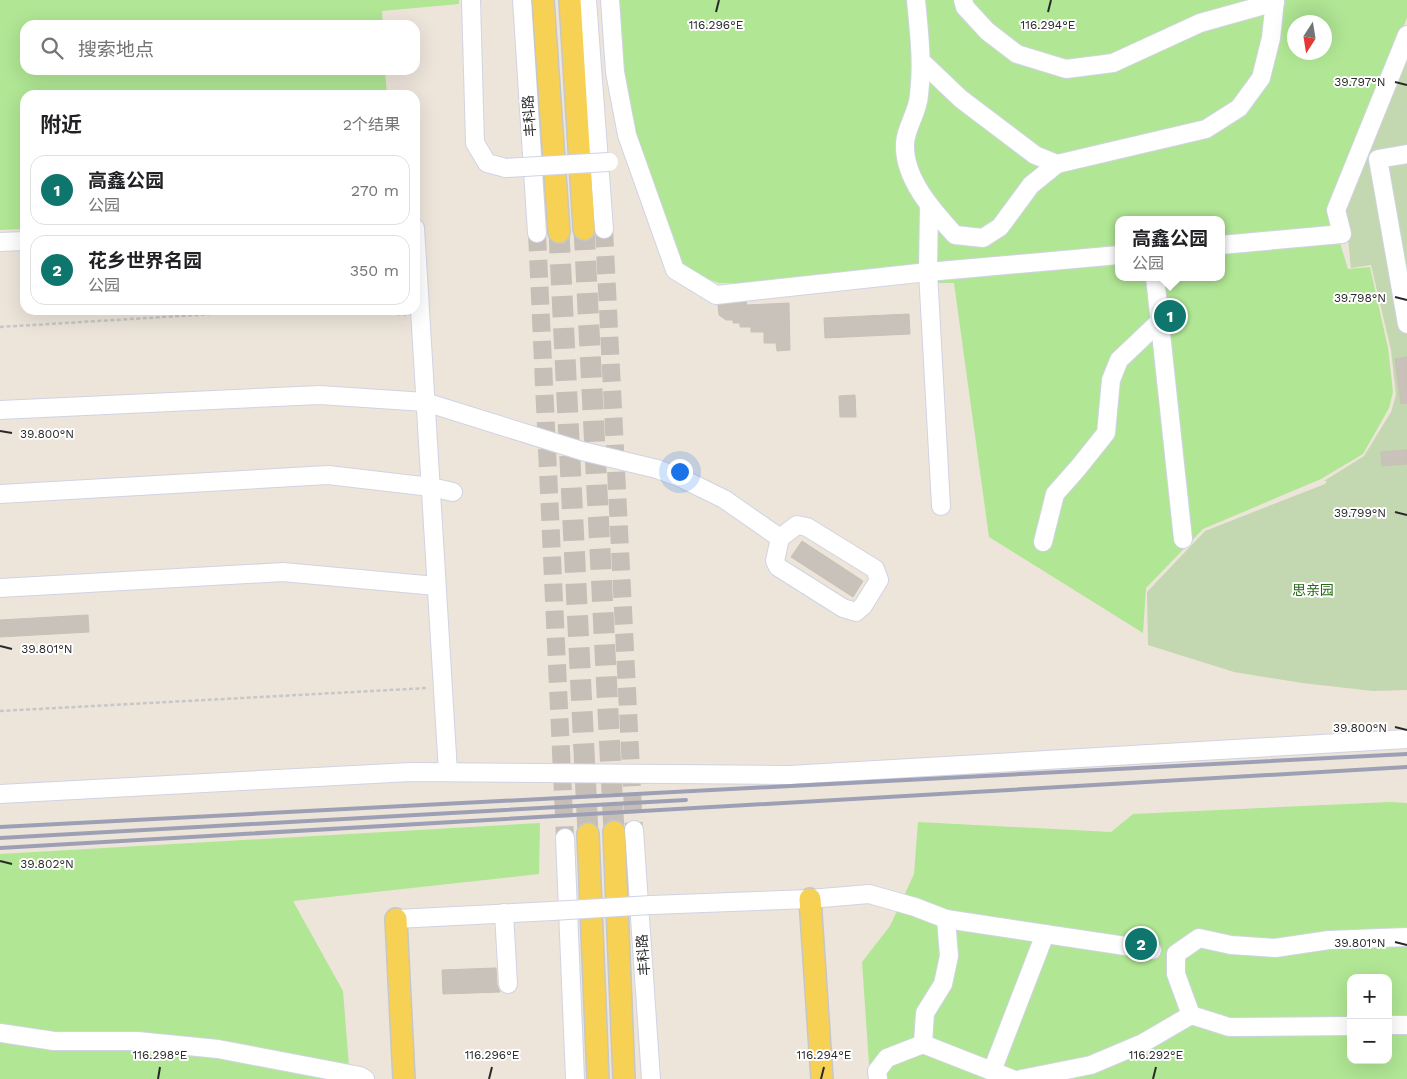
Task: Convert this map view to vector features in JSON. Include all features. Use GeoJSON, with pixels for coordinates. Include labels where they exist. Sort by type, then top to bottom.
{"type":"FeatureCollection","features":[{"type":"Feature","properties":{"kind":"main road","name":"丰科路"},"geometry":{"type":"LineString","coordinates":[[543,0],[559,232]]}},
{"type":"Feature","properties":{"kind":"main road"},"geometry":{"type":"LineString","coordinates":[[570,0],[594,229]]}},
{"type":"Feature","properties":{"kind":"main road","name":"丰科路"},"geometry":{"type":"LineString","coordinates":[[624,831],[624,1079]]}},
{"type":"Feature","properties":{"kind":"main road"},"geometry":{"type":"LineString","coordinates":[[588,834],[598,1079]]}},
{"type":"Feature","properties":{"kind":"main road"},"geometry":{"type":"LineString","coordinates":[[810,898],[822,1079]]}},
{"type":"Feature","properties":{"kind":"main road"},"geometry":{"type":"LineString","coordinates":[[396,919],[404,1079]]}},
{"type":"Feature","properties":{"kind":"street"},"geometry":{"type":"LineString","coordinates":[[471,0],[475,143],[487,163],[506,168],[636,160]]}},
{"type":"Feature","properties":{"kind":"street","name":"丰科路"},"geometry":{"type":"LineString","coordinates":[[522,0],[537,232]]}},
{"type":"Feature","properties":{"kind":"street"},"geometry":{"type":"LineString","coordinates":[[587,0],[594,229]]}},
{"type":"Feature","properties":{"kind":"street"},"geometry":{"type":"LineString","coordinates":[[610,0],[615,72],[627,135],[674,270],[716,295],[928,272],[1115,255]]}},
{"type":"Feature","properties":{"kind":"street"},"geometry":{"type":"LineString","coordinates":[[916,0],[922,62],[919,98],[905,143],[909,171],[929,207],[955,235],[983,238],[1000,228],[1030,185],[1057,164],[1206,129],[1238,108],[1261,78],[1271,38],[1275,1],[1200,23],[1113,63],[1066,69],[1017,54],[987,31],[965,7],[963,0]]}},
{"type":"Feature","properties":{"kind":"street"},"geometry":{"type":"LineString","coordinates":[[1225,245],[1342,234],[1336,210],[1407,34]]}},
{"type":"Feature","properties":{"kind":"street"},"geometry":{"type":"LineString","coordinates":[[922,62],[961,99],[1035,155],[1057,164]]}},
{"type":"Feature","properties":{"kind":"street"},"geometry":{"type":"LineString","coordinates":[[1406,315],[1401,257],[1378,159],[1407,154]]}},
{"type":"Feature","properties":{"kind":"street"},"geometry":{"type":"LineString","coordinates":[[929,207],[928,272],[941,506]]}},
{"type":"Feature","properties":{"kind":"street"},"geometry":{"type":"LineString","coordinates":[[0,242],[20,241]]}},
{"type":"Feature","properties":{"kind":"street"},"geometry":{"type":"LineString","coordinates":[[1155,281],[1183,540]]}},
{"type":"Feature","properties":{"kind":"street"},"geometry":{"type":"LineString","coordinates":[[420,317],[448,772]]}},
{"type":"Feature","properties":{"kind":"street"},"geometry":{"type":"LineString","coordinates":[[1042,542],[1055,494],[1106,433],[1111,380],[1119,360],[1159,322]]}},
{"type":"Feature","properties":{"kind":"street"},"geometry":{"type":"LineString","coordinates":[[0,410],[320,395],[425,402],[582,451],[657,469],[681,478],[724,499],[780,538]]}},
{"type":"Feature","properties":{"kind":"street"},"geometry":{"type":"LineString","coordinates":[[0,494],[328,475],[430,487],[453,492]]}},
{"type":"Feature","properties":{"kind":"street"},"geometry":{"type":"LineString","coordinates":[[796,525],[807,527],[875,569],[879,580],[864,606],[856,612],[843,608],[778,567],[775,561],[780,538],[796,525]]}},
{"type":"Feature","properties":{"kind":"street"},"geometry":{"type":"LineString","coordinates":[[0,588],[283,572],[436,586]]}},
{"type":"Feature","properties":{"kind":"street"},"geometry":{"type":"LineString","coordinates":[[0,794],[410,772],[789,775],[1407,739]]}},
{"type":"Feature","properties":{"kind":"street","name":"丰科路"},"geometry":{"type":"LineString","coordinates":[[624,831],[651,1079]]}},
{"type":"Feature","properties":{"kind":"street"},"geometry":{"type":"LineString","coordinates":[[565,838],[575,1079]]}},
{"type":"Feature","properties":{"kind":"street"},"geometry":{"type":"LineString","coordinates":[[396,919],[869,894],[915,907],[946,919],[1152,950]]}},
{"type":"Feature","properties":{"kind":"street"},"geometry":{"type":"LineString","coordinates":[[504,914],[508,984]]}},
{"type":"Feature","properties":{"kind":"street"},"geometry":{"type":"LineString","coordinates":[[924,1044],[925,1012],[943,984],[949,956],[946,919]]}},
{"type":"Feature","properties":{"kind":"street"},"geometry":{"type":"LineString","coordinates":[[992,1071],[1045,934]]}},
{"type":"Feature","properties":{"kind":"street"},"geometry":{"type":"LineString","coordinates":[[1192,1015],[1176,974],[1176,954],[1199,938],[1231,945],[1275,948],[1329,940],[1407,937]]}},
{"type":"Feature","properties":{"kind":"street"},"geometry":{"type":"LineString","coordinates":[[1021,1079],[1091,1072],[1192,1015],[1229,1028],[1347,1026]]}},
{"type":"Feature","properties":{"kind":"street"},"geometry":{"type":"LineString","coordinates":[[1392,1025],[1407,1025]]}},
{"type":"Feature","properties":{"kind":"street"},"geometry":{"type":"LineString","coordinates":[[0,1033],[54,1041],[137,1041],[218,1049],[360,1076],[365,1079]]}},
{"type":"Feature","properties":{"kind":"street"},"geometry":{"type":"LineString","coordinates":[[878,1079],[878,1071],[887,1058],[924,1044],[1012,1079]]}},
{"type":"Feature","properties":{"kind":"path"},"geometry":{"type":"LineString","coordinates":[[0,327],[197,315]]}},
{"type":"Feature","properties":{"kind":"path"},"geometry":{"type":"LineString","coordinates":[[402,315],[420,317]]}},
{"type":"Feature","properties":{"kind":"path"},"geometry":{"type":"LineString","coordinates":[[0,710],[442,687]]}},
{"type":"Feature","properties":{"kind":"green space"},"geometry":{"type":"Polygon","coordinates":[[[0,0],[459,0],[459,4],[382,11],[383,20],[20,20],[20,75],[385,75],[387,90],[20,90],[20,229],[0,230],[0,0]]]}},
{"type":"Feature","properties":{"kind":"green space"},"geometry":{"type":"Polygon","coordinates":[[[616,0],[1407,0],[1407,17],[1398,43],[1329,207],[1348,269],[1370,267],[1388,348],[1393,392],[1389,408],[1363,454],[1321,479],[1203,529],[1146,588],[1143,633],[989,537],[954,283],[719,283],[684,271],[628,120],[616,0]]]}},
{"type":"Feature","properties":{"kind":"green space","name":"思亲园"},"geometry":{"type":"Polygon","coordinates":[[[1407,47],[1407,690],[1373,691],[1302,683],[1234,672],[1148,645],[1147,592],[1205,531],[1325,484],[1327,481],[1324,481],[1364,456],[1391,412],[1396,395],[1391,350],[1371,265],[1351,268],[1345,210],[1407,47]]]}},
{"type":"Feature","properties":{"kind":"green space"},"geometry":{"type":"Polygon","coordinates":[[[1390,802],[1407,803],[1407,1079],[870,1079],[862,962],[890,926],[914,874],[918,822],[1111,832],[1133,814],[1390,802]]]}},
{"type":"Feature","properties":{"kind":"green space"},"geometry":{"type":"Polygon","coordinates":[[[540,823],[539,874],[293,901],[343,991],[350,1079],[0,1079],[0,854],[540,823]]]}},
{"type":"Feature","properties":{"kind":"building"},"geometry":{"type":"Polygon","coordinates":[[[746,302],[747,305],[789,303],[790,350],[777,351],[776,343],[764,343],[764,332],[751,332],[751,327],[740,327],[740,323],[733,323],[733,320],[726,320],[719,315],[718,305],[746,302]]]}},
{"type":"Feature","properties":{"kind":"building"},"geometry":{"type":"Polygon","coordinates":[[[909,314],[910,334],[825,338],[824,318],[909,314]]]}},
{"type":"Feature","properties":{"kind":"building"},"geometry":{"type":"Polygon","coordinates":[[[1407,357],[1407,403],[1401,404],[1395,359],[1407,357]]]}},
{"type":"Feature","properties":{"kind":"building"},"geometry":{"type":"Polygon","coordinates":[[[855,395],[856,417],[840,417],[839,396],[855,395]]]}},
{"type":"Feature","properties":{"kind":"building"},"geometry":{"type":"Polygon","coordinates":[[[1407,450],[1407,464],[1382,466],[1381,452],[1407,450]]]}},
{"type":"Feature","properties":{"kind":"building"},"geometry":{"type":"Polygon","coordinates":[[[802,541],[863,581],[853,597],[791,557],[802,541]]]}},
{"type":"Feature","properties":{"kind":"building"},"geometry":{"type":"Polygon","coordinates":[[[88,615],[89,632],[0,637],[0,620],[88,615]]]}},
{"type":"Feature","properties":{"kind":"building"},"geometry":{"type":"Polygon","coordinates":[[[496,968],[497,985],[500,992],[443,994],[442,970],[496,968]]]}},
{"type":"Feature","properties":{"kind":"tunnel"},"geometry":{"type":"LineString","coordinates":[[584,229],[614,832]]}},
{"type":"Feature","properties":{"kind":"tunnel"},"geometry":{"type":"LineString","coordinates":[[604,229],[634,830]]}},
{"type":"Feature","properties":{"kind":"tunnel"},"geometry":{"type":"LineString","coordinates":[[559,232],[588,834]]}},
{"type":"Feature","properties":{"kind":"tunnel"},"geometry":{"type":"LineString","coordinates":[[537,233],[565,838]]}},
{"type":"Feature","properties":{"kind":"railway"},"geometry":{"type":"LineString","coordinates":[[0,827],[1407,754]]}},
{"type":"Feature","properties":{"kind":"railway"},"geometry":{"type":"LineString","coordinates":[[0,848],[1407,767]]}},
{"type":"Feature","properties":{"kind":"railway"},"geometry":{"type":"LineString","coordinates":[[0,838],[686,800]]}},
{"type":"Feature","properties":{"kind":"place","name":"高鑫公园"},"geometry":{"type":"Point","coordinates":[1170,316]}},
{"type":"Feature","properties":{"kind":"place","name":"花乡世界名园"},"geometry":{"type":"Point","coordinates":[1141,944]}}]}
